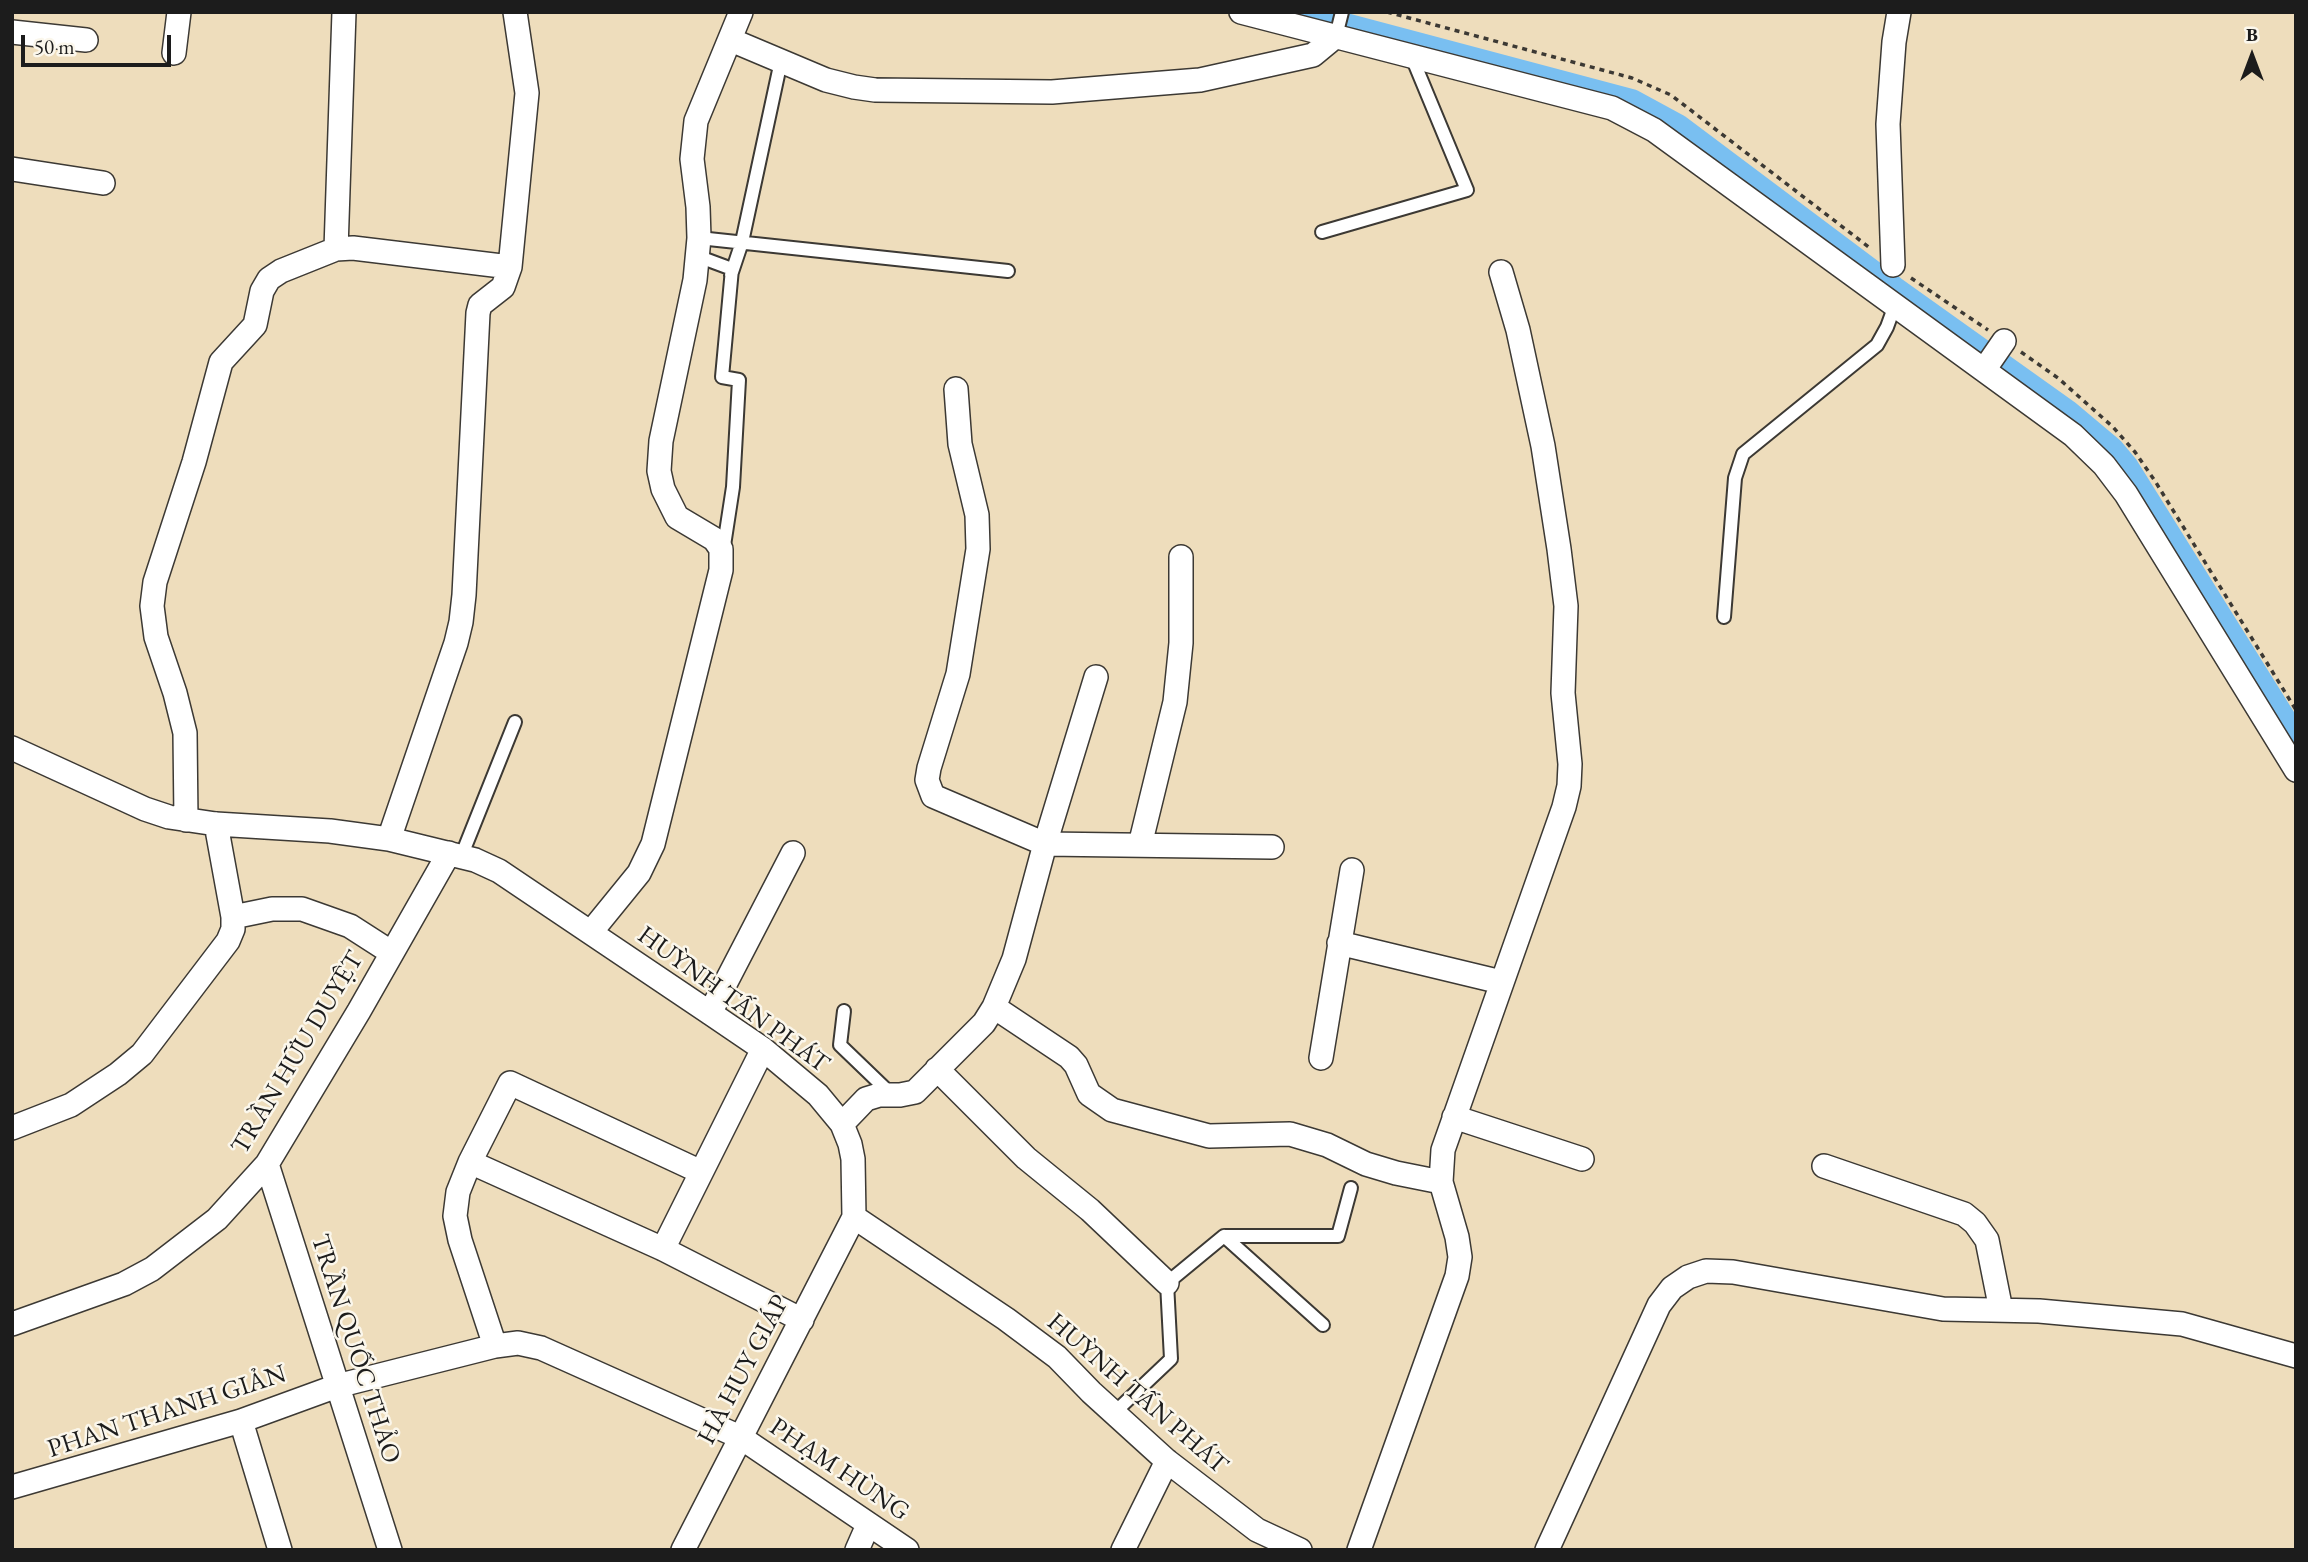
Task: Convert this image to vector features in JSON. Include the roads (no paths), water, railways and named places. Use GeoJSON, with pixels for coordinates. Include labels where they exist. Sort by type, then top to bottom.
{"type":"FeatureCollection","features":[{"type":"Feature","properties":{"kind":"street"},"geometry":{"type":"LineString","coordinates":[[174,53],[179,12]]}},
{"type":"Feature","properties":{"kind":"street"},"geometry":{"type":"LineString","coordinates":[[336,249],[344,12]]}},
{"type":"Feature","properties":{"kind":"street"},"geometry":{"type":"LineString","coordinates":[[388,839],[456,643],[460,622],[464,595],[478,313],[480,305],[503,287],[510,267],[527,93],[515,12]]}},
{"type":"Feature","properties":{"kind":"street"},"geometry":{"type":"LineString","coordinates":[[591,932],[639,873],[653,844],[722,559],[721,550],[714,539],[677,517],[663,489],[659,471],[661,441],[689,314],[698,247],[698,207],[692,159],[694,131],[741,12]]}},
{"type":"Feature","properties":{"kind":"street"},"geometry":{"type":"LineString","coordinates":[[1241,12],[1612,108],[1654,130],[2073,435],[2104,465],[2126,495],[2296,770]]}},
{"type":"Feature","properties":{"kind":"street"},"geometry":{"type":"LineString","coordinates":[[1893,265],[1888,124],[1899,12]]}},
{"type":"Feature","properties":{"kind":"street"},"geometry":{"type":"LineString","coordinates":[[12,32],[86,40]]}},
{"type":"Feature","properties":{"kind":"street"},"geometry":{"type":"LineString","coordinates":[[731,40],[826,80],[875,90],[1052,92],[1200,80],[1313,55],[1336,36]]}},
{"type":"Feature","properties":{"kind":"street"},"geometry":{"type":"LineString","coordinates":[[12,169],[103,183]]}},
{"type":"Feature","properties":{"kind":"street"},"geometry":{"type":"LineString","coordinates":[[186,820],[185,733],[175,693],[156,638],[152,606],[155,582],[194,462],[221,362],[256,325],[262,291],[269,279],[281,271],[336,249],[353,248],[510,267]]}},
{"type":"Feature","properties":{"kind":"street"},"geometry":{"type":"LineString","coordinates":[[1359,1550],[1457,1276],[1460,1257],[1457,1237],[1441,1182],[1443,1150],[1564,807],[1569,786],[1570,764],[1563,693],[1566,606],[1559,549],[1541,433],[1518,330],[1501,272]]}},
{"type":"Feature","properties":{"kind":"street"},"geometry":{"type":"LineString","coordinates":[[1984,370],[2004,341]]}},
{"type":"Feature","properties":{"kind":"street"},"geometry":{"type":"LineString","coordinates":[[956,389],[960,444],[977,514],[978,549],[958,674],[929,768],[927,780],[933,796],[1045,844],[1272,847]]}},
{"type":"Feature","properties":{"kind":"street"},"geometry":{"type":"LineString","coordinates":[[1140,845],[1175,702],[1181,643],[1181,557]]}},
{"type":"Feature","properties":{"kind":"street"},"geometry":{"type":"LineString","coordinates":[[842,1124],[866,1099],[879,1095],[915,1092],[984,1023],[994,1007],[1014,959],[1045,844],[1096,677]]}},
{"type":"Feature","properties":{"kind":"street","name":"HUỲNH TẤN PHÁT"},"geometry":{"type":"LineString","coordinates":[[12,748],[145,809],[186,820],[330,831],[388,839],[455,855],[499,871],[763,1049],[818,1095],[842,1124],[853,1159],[854,1217],[1006,1319],[1057,1357],[1167,1461],[1257,1530],[1290,1548]]}},
{"type":"Feature","properties":{"kind":"street"},"geometry":{"type":"LineString","coordinates":[[12,1128],[71,1105],[142,1054],[228,941],[233,929],[233,918],[216,824]]}},
{"type":"Feature","properties":{"kind":"street"},"geometry":{"type":"LineString","coordinates":[[710,1013],[793,853]]}},
{"type":"Feature","properties":{"kind":"street","name":"TRẦN HỮU DUYỆT"},"geometry":{"type":"LineString","coordinates":[[12,1324],[100,1294],[152,1269],[217,1219],[267,1164],[455,855]]}},
{"type":"Feature","properties":{"kind":"street"},"geometry":{"type":"LineString","coordinates":[[1321,1058],[1352,870]]}},
{"type":"Feature","properties":{"kind":"street"},"geometry":{"type":"LineString","coordinates":[[233,918],[272,909],[302,909],[350,926],[393,953]]}},
{"type":"Feature","properties":{"kind":"street"},"geometry":{"type":"LineString","coordinates":[[1339,943],[1501,982]]}},
{"type":"Feature","properties":{"kind":"street"},"geometry":{"type":"LineString","coordinates":[[994,1007],[1069,1057],[1089,1094],[1112,1110],[1209,1136],[1272,1133],[1299,1136],[1327,1144],[1366,1164],[1441,1182]]}},
{"type":"Feature","properties":{"kind":"street"},"geometry":{"type":"LineString","coordinates":[[663,1249],[763,1049]]}},
{"type":"Feature","properties":{"kind":"street"},"geometry":{"type":"LineString","coordinates":[[937,1069],[1026,1158],[1090,1210],[1167,1283]]}},
{"type":"Feature","properties":{"kind":"street"},"geometry":{"type":"LineString","coordinates":[[495,1346],[460,1240],[455,1216],[458,1192],[470,1162],[510,1083],[701,1172]]}},
{"type":"Feature","properties":{"kind":"street"},"geometry":{"type":"LineString","coordinates":[[1454,1117],[1581,1159]]}},
{"type":"Feature","properties":{"kind":"street"},"geometry":{"type":"LineString","coordinates":[[470,1162],[663,1249],[802,1320]]}},
{"type":"Feature","properties":{"kind":"street","name":"TRẦN QUỐC THẢO"},"geometry":{"type":"LineString","coordinates":[[267,1164],[390,1550]]}},
{"type":"Feature","properties":{"kind":"street"},"geometry":{"type":"LineString","coordinates":[[1824,1166],[1964,1213],[1987,1240],[2001,1310]]}},
{"type":"Feature","properties":{"kind":"street","name":"HÀ HUY GIÁP"},"geometry":{"type":"LineString","coordinates":[[683,1550],[854,1217]]}},
{"type":"Feature","properties":{"kind":"street"},"geometry":{"type":"LineString","coordinates":[[1548,1550],[1660,1305],[1672,1288],[1688,1277],[1706,1271],[1733,1272],[1943,1309],[2039,1311],[2182,1324],[2296,1356]]}},
{"type":"Feature","properties":{"kind":"street","name":"PHẠM HÙNG"},"geometry":{"type":"LineString","coordinates":[[495,1346],[518,1343],[541,1348],[740,1437],[907,1550]]}},
{"type":"Feature","properties":{"kind":"street","name":"PHAN THANH GIẢN"},"geometry":{"type":"LineString","coordinates":[[12,1488],[241,1421],[337,1386],[495,1346]]}},
{"type":"Feature","properties":{"kind":"street"},"geometry":{"type":"LineString","coordinates":[[241,1421],[280,1550]]}},
{"type":"Feature","properties":{"kind":"street"},"geometry":{"type":"LineString","coordinates":[[1123,1550],[1167,1461]]}},
{"type":"Feature","properties":{"kind":"street"},"geometry":{"type":"LineString","coordinates":[[857,1550],[868,1525]]}},
{"type":"Feature","properties":{"kind":"lane"},"geometry":{"type":"LineString","coordinates":[[1336,36],[1342,12]]}},
{"type":"Feature","properties":{"kind":"lane"},"geometry":{"type":"LineString","coordinates":[[1322,232],[1467,190],[1412,55]]}},
{"type":"Feature","properties":{"kind":"lane"},"geometry":{"type":"LineString","coordinates":[[731,276],[781,61]]}},
{"type":"Feature","properties":{"kind":"lane"},"geometry":{"type":"LineString","coordinates":[[698,247],[741,242],[1008,271]]}},
{"type":"Feature","properties":{"kind":"lane"},"geometry":{"type":"LineString","coordinates":[[698,247],[732,269],[722,377],[739,380],[733,487],[722,559]]}},
{"type":"Feature","properties":{"kind":"lane"},"geometry":{"type":"LineString","coordinates":[[1724,617],[1735,478],[1743,454],[1877,345],[1895,305]]}},
{"type":"Feature","properties":{"kind":"lane"},"geometry":{"type":"LineString","coordinates":[[455,855],[515,722]]}},
{"type":"Feature","properties":{"kind":"lane"},"geometry":{"type":"LineString","coordinates":[[844,1011],[840,1045],[892,1095]]}},
{"type":"Feature","properties":{"kind":"lane"},"geometry":{"type":"LineString","coordinates":[[1114,1413],[1171,1359],[1167,1283],[1224,1236],[1339,1236],[1351,1188]]}},
{"type":"Feature","properties":{"kind":"lane"},"geometry":{"type":"LineString","coordinates":[[1224,1236],[1323,1325]]}},
{"type":"Feature","properties":{"kind":"waterway"},"geometry":{"type":"LineString","coordinates":[[1302,12],[1633,100],[1679,125],[1895,287],[2069,411],[2113,448],[2128,466],[2296,735]]}}]}
